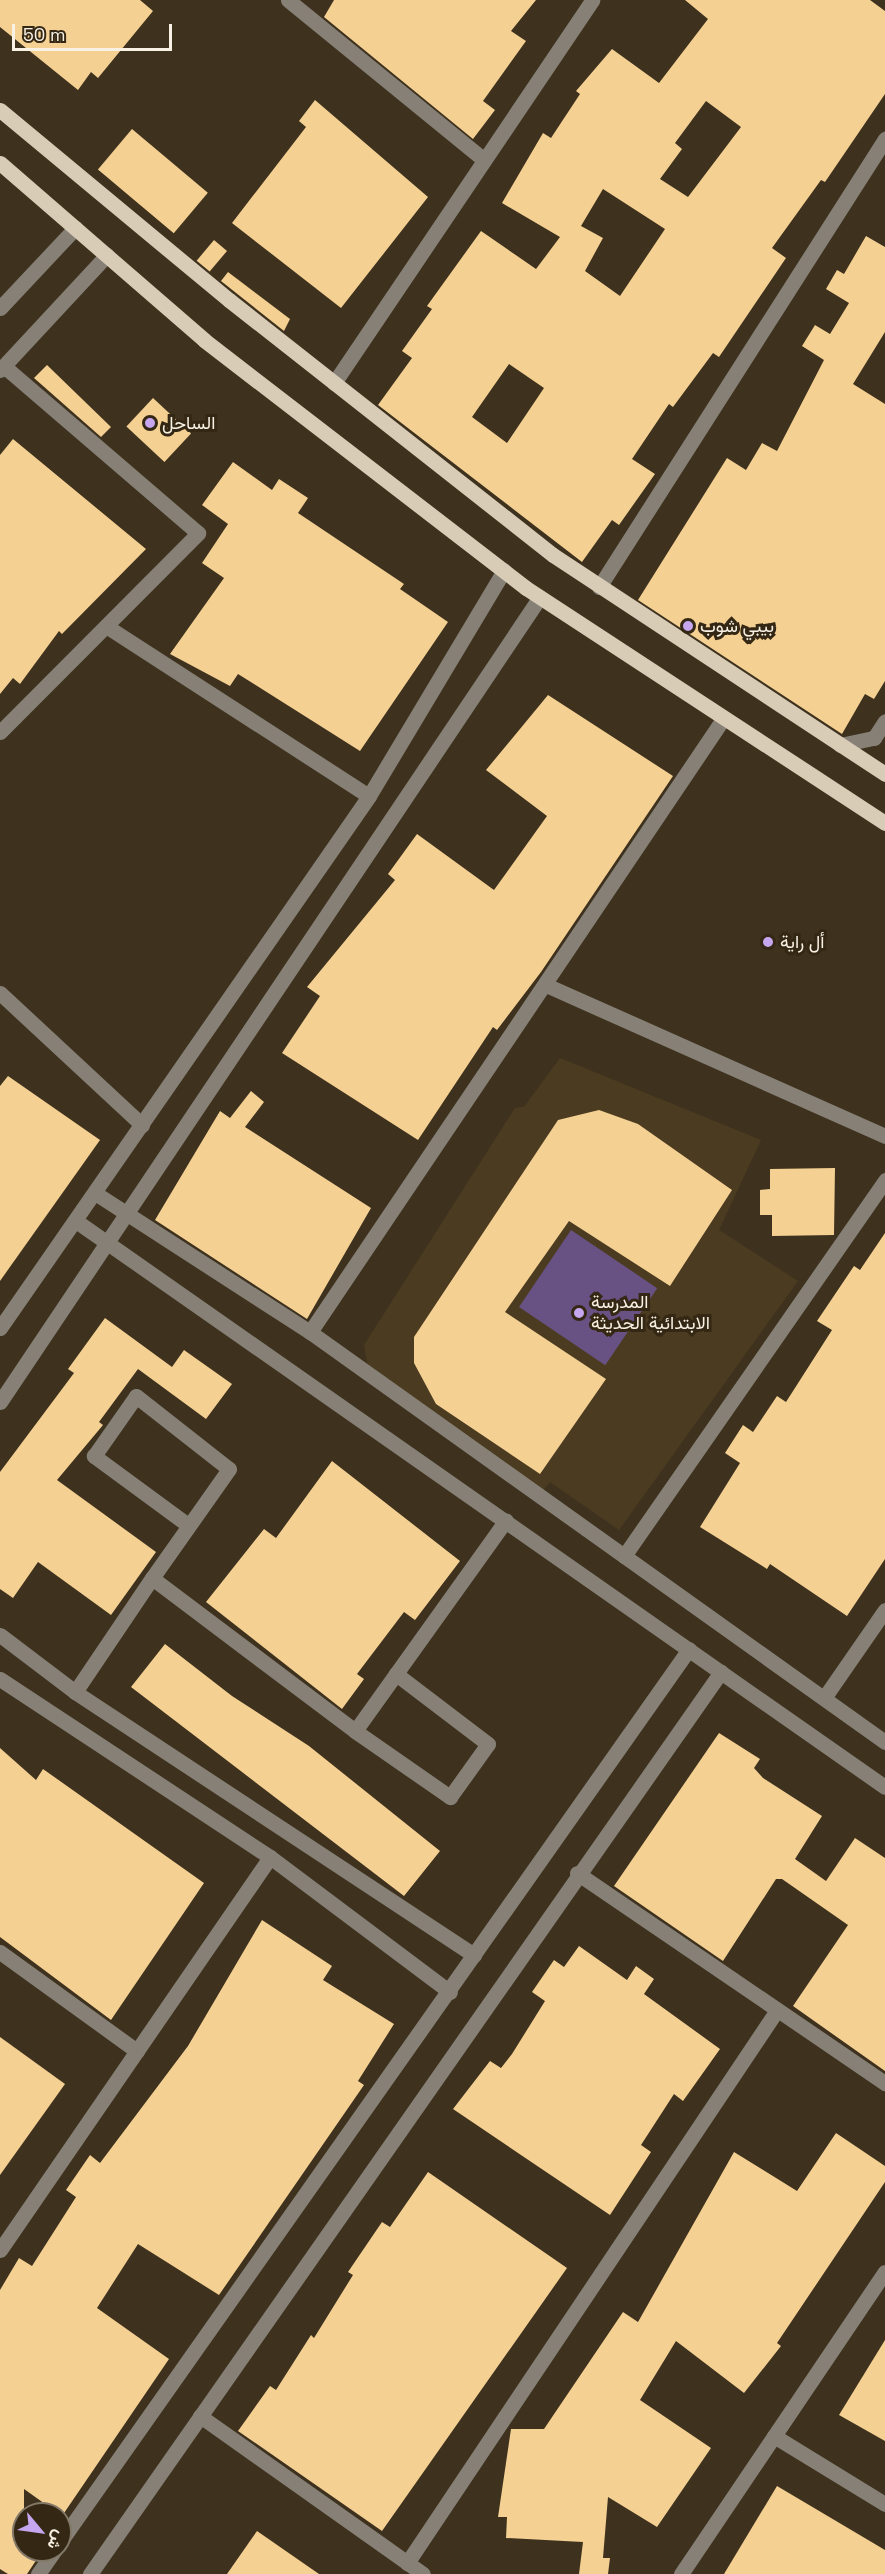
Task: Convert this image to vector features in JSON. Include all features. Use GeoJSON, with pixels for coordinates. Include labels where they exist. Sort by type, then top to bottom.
{"type":"FeatureCollection","features":[{"type":"Feature","properties":{"kind":"main road"},"geometry":{"type":"LineString","coordinates":[[0,110],[334,383],[599,587],[885,774]]}},
{"type":"Feature","properties":{"kind":"main road"},"geometry":{"type":"LineString","coordinates":[[0,163],[204,340],[540,597],[885,823]]}},
{"type":"Feature","properties":{"kind":"street"},"geometry":{"type":"LineString","coordinates":[[288,0],[484,160]]}},
{"type":"Feature","properties":{"kind":"street"},"geometry":{"type":"LineString","coordinates":[[334,383],[592,0]]}},
{"type":"Feature","properties":{"kind":"street"},"geometry":{"type":"LineString","coordinates":[[599,587],[885,139]]}},
{"type":"Feature","properties":{"kind":"street"},"geometry":{"type":"LineString","coordinates":[[0,308],[75,228]]}},
{"type":"Feature","properties":{"kind":"street"},"geometry":{"type":"LineString","coordinates":[[0,732],[198,533],[2,368],[107,255]]}},
{"type":"Feature","properties":{"kind":"street"},"geometry":{"type":"LineString","coordinates":[[1,1323],[96,1193],[369,796],[504,570]]}},
{"type":"Feature","properties":{"kind":"street"},"geometry":{"type":"LineString","coordinates":[[0,1402],[540,597]]}},
{"type":"Feature","properties":{"kind":"street"},"geometry":{"type":"LineString","coordinates":[[106,626],[369,796]]}},
{"type":"Feature","properties":{"kind":"street"},"geometry":{"type":"LineString","coordinates":[[310,1332],[546,985],[723,719]]}},
{"type":"Feature","properties":{"kind":"street"},"geometry":{"type":"LineString","coordinates":[[840,746],[874,738],[885,721]]}},
{"type":"Feature","properties":{"kind":"street"},"geometry":{"type":"LineString","coordinates":[[546,985],[885,1136]]}},
{"type":"Feature","properties":{"kind":"street"},"geometry":{"type":"LineString","coordinates":[[0,993],[142,1125]]}},
{"type":"Feature","properties":{"kind":"street"},"geometry":{"type":"LineString","coordinates":[[624,1556],[885,1180]]}},
{"type":"Feature","properties":{"kind":"street"},"geometry":{"type":"LineString","coordinates":[[96,1193],[310,1332],[885,1742]]}},
{"type":"Feature","properties":{"kind":"street"},"geometry":{"type":"LineString","coordinates":[[76,1221],[109,1240],[885,1787]]}},
{"type":"Feature","properties":{"kind":"street"},"geometry":{"type":"LineString","coordinates":[[75,1692],[229,1469],[136,1396],[94,1456],[188,1526]]}},
{"type":"Feature","properties":{"kind":"street"},"geometry":{"type":"LineString","coordinates":[[355,1731],[506,1520]]}},
{"type":"Feature","properties":{"kind":"street"},"geometry":{"type":"LineString","coordinates":[[152,1578],[355,1731],[450,1797],[488,1744],[396,1674]]}},
{"type":"Feature","properties":{"kind":"street"},"geometry":{"type":"LineString","coordinates":[[824,1698],[885,1610]]}},
{"type":"Feature","properties":{"kind":"street"},"geometry":{"type":"LineString","coordinates":[[0,1635],[75,1692],[474,1955]]}},
{"type":"Feature","properties":{"kind":"street"},"geometry":{"type":"LineString","coordinates":[[72,2525],[450,1992],[689,1649]]}},
{"type":"Feature","properties":{"kind":"street"},"geometry":{"type":"LineString","coordinates":[[90,2574],[577,1873],[721,1672]]}},
{"type":"Feature","properties":{"kind":"street"},"geometry":{"type":"LineString","coordinates":[[0,1679],[270,1857],[450,1992]]}},
{"type":"Feature","properties":{"kind":"street"},"geometry":{"type":"LineString","coordinates":[[0,2250],[270,1857]]}},
{"type":"Feature","properties":{"kind":"street"},"geometry":{"type":"LineString","coordinates":[[577,1873],[885,2083]]}},
{"type":"Feature","properties":{"kind":"street"},"geometry":{"type":"LineString","coordinates":[[0,1952],[137,2051]]}},
{"type":"Feature","properties":{"kind":"street"},"geometry":{"type":"LineString","coordinates":[[407,2563],[777,2010]]}},
{"type":"Feature","properties":{"kind":"street"},"geometry":{"type":"LineString","coordinates":[[681,2574],[885,2272]]}},
{"type":"Feature","properties":{"kind":"street"},"geometry":{"type":"LineString","coordinates":[[200,2416],[423,2574]]}},
{"type":"Feature","properties":{"kind":"street"},"geometry":{"type":"LineString","coordinates":[[774,2436],[885,2504]]}},
{"type":"Feature","properties":{"kind":"shaded area","name":"المدرسة الابتدائية الحديثة"},"geometry":{"type":"Polygon","coordinates":[[[560,1058],[761,1140],[719,1230],[798,1281],[619,1530],[550,1482],[542,1492],[368,1367],[364,1345],[515,1108],[524,1107],[560,1058]]]}},
{"type":"Feature","properties":{"kind":"shaded area"},"geometry":{"type":"Polygon","coordinates":[[[571,1230],[657,1288],[605,1365],[519,1307],[571,1230]]]}},
{"type":"Feature","properties":{"kind":"building"},"geometry":{"type":"Polygon","coordinates":[[[0,0],[140,0],[153,11],[98,78],[91,72],[78,90],[0,27],[0,0]]]}},
{"type":"Feature","properties":{"kind":"building"},"geometry":{"type":"Polygon","coordinates":[[[334,0],[536,0],[511,31],[526,41],[483,101],[495,110],[473,139],[324,17],[334,0]]]}},
{"type":"Feature","properties":{"kind":"building"},"geometry":{"type":"Polygon","coordinates":[[[685,0],[870,0],[885,11],[885,94],[825,182],[821,180],[772,248],[786,258],[719,357],[713,353],[673,407],[669,404],[632,459],[655,474],[619,525],[612,520],[582,562],[378,405],[412,358],[402,351],[432,309],[427,306],[481,231],[536,269],[560,237],[502,203],[543,133],[551,138],[580,94],[576,91],[612,49],[659,83],[708,19],[685,0]],[[706,101],[675,143],[682,149],[660,179],[688,197],[741,127],[706,101]],[[603,189],[581,226],[603,238],[585,271],[620,296],[665,229],[603,189]],[[509,364],[472,417],[507,443],[544,388],[509,364]]]}},
{"type":"Feature","properties":{"kind":"building"},"geometry":{"type":"Polygon","coordinates":[[[315,100],[428,197],[341,308],[232,223],[306,127],[299,121],[315,100]]]}},
{"type":"Feature","properties":{"kind":"building"},"geometry":{"type":"Polygon","coordinates":[[[132,129],[208,193],[174,233],[98,170],[132,129]]]}},
{"type":"Feature","properties":{"kind":"building"},"geometry":{"type":"Polygon","coordinates":[[[866,236],[885,247],[885,332],[853,384],[885,404],[885,681],[874,699],[865,694],[842,734],[638,600],[727,458],[746,470],[762,443],[777,451],[824,360],[802,346],[815,325],[830,334],[849,303],[826,289],[837,270],[844,274],[866,236]]]}},
{"type":"Feature","properties":{"kind":"building"},"geometry":{"type":"Polygon","coordinates":[[[214,240],[227,251],[210,272],[197,261],[214,240]]]}},
{"type":"Feature","properties":{"kind":"building"},"geometry":{"type":"Polygon","coordinates":[[[228,272],[290,319],[284,331],[221,281],[228,272]]]}},
{"type":"Feature","properties":{"kind":"building"},"geometry":{"type":"Polygon","coordinates":[[[47,365],[111,427],[101,437],[34,378],[47,365]]]}},
{"type":"Feature","properties":{"kind":"building"},"geometry":{"type":"Polygon","coordinates":[[[153,398],[191,433],[164,462],[126,427],[153,398]]]}},
{"type":"Feature","properties":{"kind":"building"},"geometry":{"type":"Polygon","coordinates":[[[13,439],[146,549],[62,634],[59,631],[20,684],[13,678],[0,694],[0,455],[13,439]]]}},
{"type":"Feature","properties":{"kind":"building"},"geometry":{"type":"Polygon","coordinates":[[[233,462],[272,490],[279,479],[308,498],[298,513],[404,584],[400,589],[448,622],[360,751],[238,674],[230,686],[170,654],[224,578],[202,563],[228,524],[202,505],[233,462]]]}},
{"type":"Feature","properties":{"kind":"building"},"geometry":{"type":"Polygon","coordinates":[[[548,695],[673,776],[541,972],[497,1030],[493,1027],[418,1140],[282,1053],[320,996],[307,987],[395,880],[388,874],[417,834],[494,890],[547,816],[486,770],[548,695]]]}},
{"type":"Feature","properties":{"kind":"building"},"geometry":{"type":"Polygon","coordinates":[[[8,1076],[100,1140],[0,1281],[0,1086],[8,1076]]]}},
{"type":"Feature","properties":{"kind":"building"},"geometry":{"type":"Polygon","coordinates":[[[251,1091],[264,1102],[245,1127],[371,1208],[307,1319],[155,1220],[220,1111],[230,1118],[251,1091]]]}},
{"type":"Feature","properties":{"kind":"building"},"geometry":{"type":"Polygon","coordinates":[[[599,1110],[638,1124],[732,1190],[670,1286],[569,1221],[505,1312],[606,1379],[540,1474],[436,1404],[414,1363],[414,1337],[558,1120],[599,1110]]]}},
{"type":"Feature","properties":{"kind":"building"},"geometry":{"type":"Polygon","coordinates":[[[835,1168],[834,1235],[772,1236],[772,1215],[760,1215],[760,1190],[770,1189],[770,1169],[835,1168]]]}},
{"type":"Feature","properties":{"kind":"building"},"geometry":{"type":"Polygon","coordinates":[[[885,1233],[885,1559],[847,1616],[770,1564],[767,1569],[700,1527],[740,1463],[725,1453],[743,1425],[753,1432],[777,1396],[786,1402],[832,1330],[817,1321],[854,1266],[860,1270],[885,1233]]]}},
{"type":"Feature","properties":{"kind":"building"},"geometry":{"type":"Polygon","coordinates":[[[105,1318],[172,1367],[184,1350],[232,1384],[206,1419],[138,1369],[99,1422],[103,1425],[57,1480],[156,1552],[111,1615],[38,1562],[13,1598],[0,1589],[0,1472],[74,1373],[68,1369],[105,1318]]]}},
{"type":"Feature","properties":{"kind":"building"},"geometry":{"type":"Polygon","coordinates":[[[332,1461],[460,1561],[415,1620],[404,1612],[357,1674],[364,1679],[342,1709],[206,1602],[264,1529],[276,1538],[332,1461]]]}},
{"type":"Feature","properties":{"kind":"building"},"geometry":{"type":"Polygon","coordinates":[[[165,1644],[232,1696],[309,1746],[440,1851],[404,1896],[131,1687],[165,1644]]]}},
{"type":"Feature","properties":{"kind":"building"},"geometry":{"type":"Polygon","coordinates":[[[719,1733],[760,1759],[754,1768],[763,1778],[822,1816],[795,1859],[826,1881],[855,1838],[885,1858],[885,2071],[793,2006],[848,1925],[782,1879],[776,1879],[723,1961],[614,1886],[719,1733]]]}},
{"type":"Feature","properties":{"kind":"building"},"geometry":{"type":"Polygon","coordinates":[[[0,1748],[36,1780],[43,1769],[204,1883],[111,2020],[0,1937],[0,1748]]]}},
{"type":"Feature","properties":{"kind":"building"},"geometry":{"type":"Polygon","coordinates":[[[262,1920],[332,1966],[323,1980],[394,2024],[358,2081],[364,2085],[219,2295],[138,2244],[97,2308],[169,2359],[72,2502],[42,2502],[24,2489],[24,2502],[12,2502],[12,2562],[35,2562],[27,2574],[8,2574],[0,2569],[0,2290],[19,2258],[32,2266],[76,2197],[66,2190],[90,2155],[100,2163],[188,2046],[262,1920]]]}},
{"type":"Feature","properties":{"kind":"building"},"geometry":{"type":"Polygon","coordinates":[[[579,1946],[627,1980],[636,1966],[654,1979],[644,1994],[720,2049],[683,2101],[674,2094],[641,2145],[651,2152],[610,2215],[453,2109],[490,2061],[501,2068],[512,2054],[545,2001],[532,1992],[554,1960],[564,1967],[579,1946]]]}},
{"type":"Feature","properties":{"kind":"building"},"geometry":{"type":"Polygon","coordinates":[[[0,2037],[65,2084],[0,2175],[0,2037]]]}},
{"type":"Feature","properties":{"kind":"building"},"geometry":{"type":"Polygon","coordinates":[[[836,2133],[885,2166],[885,2182],[777,2343],[781,2346],[744,2393],[676,2341],[640,2400],[711,2448],[657,2527],[608,2497],[603,2558],[610,2558],[608,2574],[579,2574],[583,2542],[506,2538],[507,2517],[498,2517],[511,2429],[544,2429],[623,2312],[638,2322],[734,2152],[797,2191],[836,2133]]]}},
{"type":"Feature","properties":{"kind":"building"},"geometry":{"type":"Polygon","coordinates":[[[428,2172],[567,2268],[382,2531],[238,2431],[270,2386],[276,2390],[311,2335],[314,2338],[353,2275],[348,2272],[382,2222],[390,2227],[428,2172]]]}},
{"type":"Feature","properties":{"kind":"building"},"geometry":{"type":"Polygon","coordinates":[[[885,2340],[885,2441],[839,2415],[885,2340]]]}},
{"type":"Feature","properties":{"kind":"building"},"geometry":{"type":"Polygon","coordinates":[[[777,2486],[885,2550],[885,2574],[724,2574],[777,2486]]]}},
{"type":"Feature","properties":{"kind":"building"},"geometry":{"type":"Polygon","coordinates":[[[257,2531],[319,2574],[227,2574],[257,2531]]]}},
{"type":"Feature","properties":{"kind":"place","name":"الساحل"},"geometry":{"type":"Point","coordinates":[150,423]}},
{"type":"Feature","properties":{"kind":"place","name":"بيبي شوب"},"geometry":{"type":"Point","coordinates":[688,626]}},
{"type":"Feature","properties":{"kind":"place","name":"أل راية"},"geometry":{"type":"Point","coordinates":[768,942]}},
{"type":"Feature","properties":{"kind":"place","name":"المدرسة الابتدائية الحديثة"},"geometry":{"type":"Point","coordinates":[579,1313]}}]}
